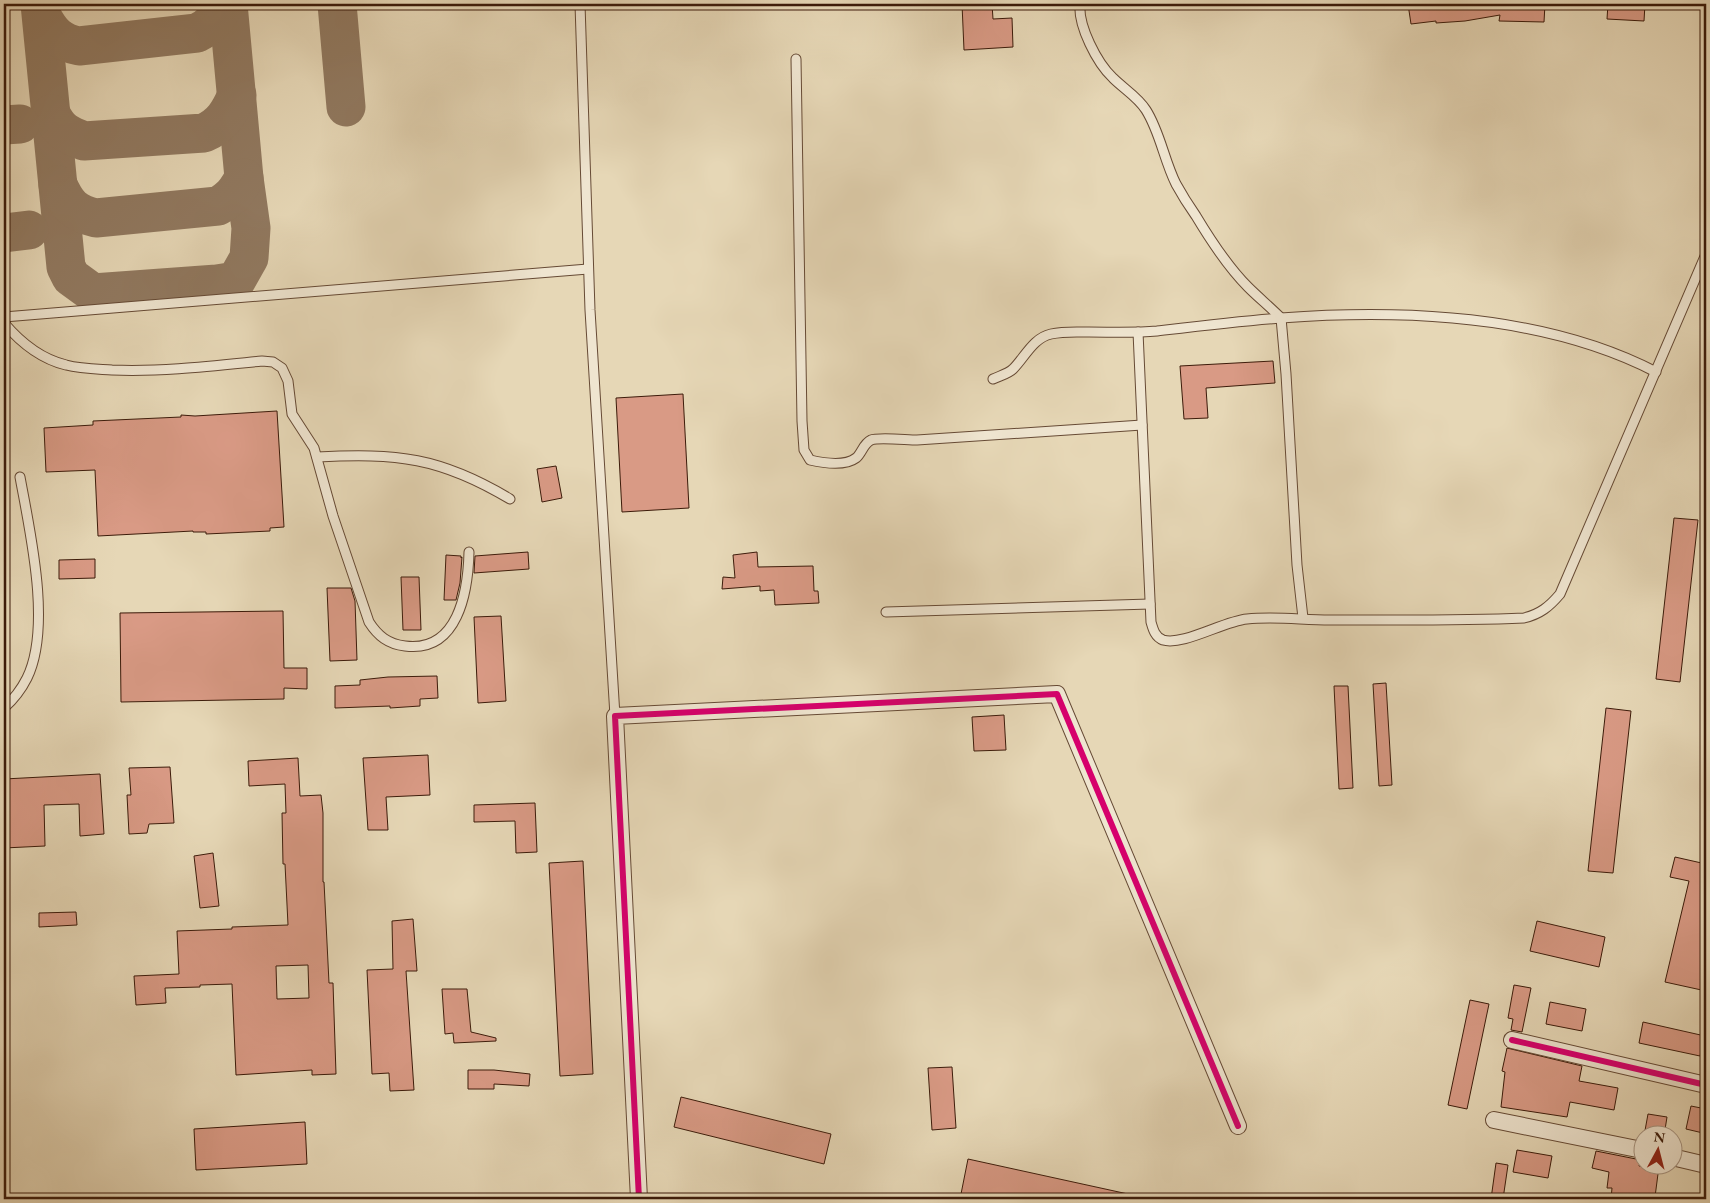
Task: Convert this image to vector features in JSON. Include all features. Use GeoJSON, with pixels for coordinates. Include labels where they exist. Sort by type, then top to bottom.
{"type":"FeatureCollection","features":[{"type":"Feature","properties":{"kind":"street"},"geometry":{"type":"LineString","coordinates":[[639,1199],[615,716],[1057,694],[1238,1126]]}},
{"type":"Feature","properties":{"kind":"street"},"geometry":{"type":"LineString","coordinates":[[1512,1040],[1706,1085]]}},
{"type":"Feature","properties":{"kind":"street"},"geometry":{"type":"LineString","coordinates":[[1494,1120],[1632,1148]]}},
{"type":"Feature","properties":{"kind":"street"},"geometry":{"type":"LineString","coordinates":[[1682,1159],[1706,1165]]}},
{"type":"Feature","properties":{"kind":"lane"},"geometry":{"type":"LineString","coordinates":[[580,4],[588,269],[615,716]]}},
{"type":"Feature","properties":{"kind":"lane"},"geometry":{"type":"LineString","coordinates":[[1080,4],[1079,12],[1083,29],[1098,59],[1112,78],[1131,93],[1145,108],[1155,126],[1162,150],[1176,184],[1218,250],[1247,286],[1281,318],[1297,565],[1303,618]]}},
{"type":"Feature","properties":{"kind":"lane"},"geometry":{"type":"LineString","coordinates":[[796,59],[803,435],[804,450],[810,460],[844,462],[856,458],[864,445],[871,440],[881,438],[917,440],[1142,425]]}},
{"type":"Feature","properties":{"kind":"lane"},"geometry":{"type":"LineString","coordinates":[[1138,332],[1151,622],[1154,632],[1162,640],[1183,639],[1244,619],[1524,618],[1538,614],[1551,606],[1560,594],[1706,254]]}},
{"type":"Feature","properties":{"kind":"lane"},"geometry":{"type":"LineString","coordinates":[[4,317],[588,269]]}},
{"type":"Feature","properties":{"kind":"lane"},"geometry":{"type":"LineString","coordinates":[[993,379],[1012,371],[1024,354],[1049,334],[1066,332],[1138,332],[1281,318],[1382,314],[1485,322],[1529,329],[1573,340],[1614,354],[1656,372]]}},
{"type":"Feature","properties":{"kind":"lane"},"geometry":{"type":"LineString","coordinates":[[4,323],[17,339],[40,355],[67,366],[129,371],[274,362],[282,368],[288,381],[292,414],[310,441],[317,457],[332,516],[369,622],[376,633],[387,641],[400,646],[427,645],[439,640],[449,630],[464,598],[469,552]]}},
{"type":"Feature","properties":{"kind":"lane"},"geometry":{"type":"LineString","coordinates":[[317,457],[357,455],[421,460],[475,480],[510,500]]}},
{"type":"Feature","properties":{"kind":"lane"},"geometry":{"type":"LineString","coordinates":[[4,708],[16,697],[28,677],[36,649],[38,614],[32,544],[20,477]]}},
{"type":"Feature","properties":{"kind":"lane"},"geometry":{"type":"LineString","coordinates":[[886,612],[1150,604]]}},
{"type":"Feature","properties":{"kind":"building"},"geometry":{"type":"Polygon","coordinates":[[[962,4],[992,4],[993,19],[1012,18],[1013,47],[964,50],[962,4]]]}},
{"type":"Feature","properties":{"kind":"building"},"geometry":{"type":"Polygon","coordinates":[[[1408,4],[1545,4],[1544,22],[1499,21],[1500,15],[1465,21],[1436,23],[1436,21],[1411,24],[1408,4]]]}},
{"type":"Feature","properties":{"kind":"building"},"geometry":{"type":"Polygon","coordinates":[[[1608,4],[1645,4],[1644,21],[1607,19],[1608,4]]]}},
{"type":"Feature","properties":{"kind":"building"},"geometry":{"type":"Polygon","coordinates":[[[1273,361],[1275,383],[1206,388],[1208,418],[1184,419],[1180,366],[1273,361]]]}},
{"type":"Feature","properties":{"kind":"building"},"geometry":{"type":"Polygon","coordinates":[[[683,394],[689,508],[622,512],[616,398],[683,394]]]}},
{"type":"Feature","properties":{"kind":"building"},"geometry":{"type":"Polygon","coordinates":[[[277,411],[284,527],[270,528],[270,531],[206,534],[206,532],[193,531],[98,536],[95,470],[46,472],[44,428],[93,425],[93,421],[277,411]]]}},
{"type":"Feature","properties":{"kind":"building"},"geometry":{"type":"Polygon","coordinates":[[[556,466],[562,498],[542,502],[537,469],[556,466]]]}},
{"type":"Feature","properties":{"kind":"building"},"geometry":{"type":"Polygon","coordinates":[[[1674,518],[1698,520],[1680,682],[1656,679],[1674,518]]]}},
{"type":"Feature","properties":{"kind":"building"},"geometry":{"type":"Polygon","coordinates":[[[528,552],[529,569],[474,573],[475,556],[528,552]]]}},
{"type":"Feature","properties":{"kind":"building"},"geometry":{"type":"Polygon","coordinates":[[[757,552],[758,567],[813,566],[814,591],[818,591],[819,603],[775,605],[774,590],[760,591],[760,586],[722,589],[723,577],[735,578],[733,555],[757,552]]]}},
{"type":"Feature","properties":{"kind":"building"},"geometry":{"type":"Polygon","coordinates":[[[446,555],[462,557],[460,583],[456,600],[444,600],[446,555]]]}},
{"type":"Feature","properties":{"kind":"building"},"geometry":{"type":"Polygon","coordinates":[[[95,559],[95,578],[59,579],[59,560],[95,559]]]}},
{"type":"Feature","properties":{"kind":"building"},"geometry":{"type":"Polygon","coordinates":[[[401,577],[419,577],[421,630],[403,630],[401,577]]]}},
{"type":"Feature","properties":{"kind":"building"},"geometry":{"type":"Polygon","coordinates":[[[327,588],[351,588],[355,601],[357,660],[330,661],[327,588]]]}},
{"type":"Feature","properties":{"kind":"building"},"geometry":{"type":"Polygon","coordinates":[[[283,611],[284,668],[307,668],[307,689],[284,688],[284,699],[121,702],[120,613],[283,611]]]}},
{"type":"Feature","properties":{"kind":"building"},"geometry":{"type":"Polygon","coordinates":[[[501,616],[506,701],[478,703],[474,617],[501,616]]]}},
{"type":"Feature","properties":{"kind":"building"},"geometry":{"type":"Polygon","coordinates":[[[437,676],[438,698],[420,699],[420,706],[335,708],[335,686],[360,685],[360,680],[388,677],[437,676]]]}},
{"type":"Feature","properties":{"kind":"building"},"geometry":{"type":"Polygon","coordinates":[[[1386,683],[1392,785],[1379,786],[1373,684],[1386,683]]]}},
{"type":"Feature","properties":{"kind":"building"},"geometry":{"type":"Polygon","coordinates":[[[1334,686],[1348,686],[1353,788],[1339,789],[1334,686]]]}},
{"type":"Feature","properties":{"kind":"building"},"geometry":{"type":"Polygon","coordinates":[[[1606,708],[1631,711],[1613,873],[1588,871],[1606,708]]]}},
{"type":"Feature","properties":{"kind":"building"},"geometry":{"type":"Polygon","coordinates":[[[1004,715],[1006,750],[974,751],[972,717],[1004,715]]]}},
{"type":"Feature","properties":{"kind":"building"},"geometry":{"type":"Polygon","coordinates":[[[428,755],[430,795],[386,797],[388,830],[368,830],[363,758],[428,755]]]}},
{"type":"Feature","properties":{"kind":"building"},"geometry":{"type":"Polygon","coordinates":[[[298,758],[300,796],[321,795],[323,813],[323,882],[329,983],[333,983],[336,1074],[312,1075],[312,1070],[236,1075],[232,984],[165,988],[166,1003],[136,1005],[134,976],[179,974],[177,931],[288,925],[285,864],[283,864],[282,813],[286,813],[285,784],[249,786],[248,761],[298,758]],[[308,965],[276,966],[277,999],[309,998],[308,965]]]}},
{"type":"Feature","properties":{"kind":"building"},"geometry":{"type":"Polygon","coordinates":[[[170,767],[174,823],[149,824],[147,833],[129,834],[127,795],[131,795],[129,768],[170,767]]]}},
{"type":"Feature","properties":{"kind":"building"},"geometry":{"type":"Polygon","coordinates":[[[100,774],[104,834],[80,836],[79,804],[44,805],[45,846],[4,848],[4,779],[100,774]]]}},
{"type":"Feature","properties":{"kind":"building"},"geometry":{"type":"Polygon","coordinates":[[[535,803],[537,852],[516,853],[515,821],[474,822],[474,805],[535,803]]]}},
{"type":"Feature","properties":{"kind":"building"},"geometry":{"type":"Polygon","coordinates":[[[213,853],[219,906],[200,908],[194,856],[213,853]]]}},
{"type":"Feature","properties":{"kind":"building"},"geometry":{"type":"Polygon","coordinates":[[[1675,857],[1706,864],[1706,991],[1665,982],[1689,881],[1670,877],[1675,857]]]}},
{"type":"Feature","properties":{"kind":"building"},"geometry":{"type":"Polygon","coordinates":[[[583,861],[593,1074],[560,1076],[549,863],[583,861]]]}},
{"type":"Feature","properties":{"kind":"building"},"geometry":{"type":"Polygon","coordinates":[[[76,912],[77,925],[39,927],[39,913],[76,912]]]}},
{"type":"Feature","properties":{"kind":"building"},"geometry":{"type":"Polygon","coordinates":[[[413,919],[417,971],[406,971],[414,1090],[390,1091],[389,1073],[372,1074],[367,970],[393,969],[392,921],[413,919]]]}},
{"type":"Feature","properties":{"kind":"building"},"geometry":{"type":"Polygon","coordinates":[[[1537,921],[1605,937],[1599,967],[1530,951],[1537,921]]]}},
{"type":"Feature","properties":{"kind":"building"},"geometry":{"type":"Polygon","coordinates":[[[1514,985],[1531,988],[1522,1032],[1511,1030],[1513,1019],[1508,1018],[1514,985]]]}},
{"type":"Feature","properties":{"kind":"building"},"geometry":{"type":"Polygon","coordinates":[[[442,989],[467,989],[471,1032],[496,1038],[496,1041],[454,1043],[453,1033],[445,1034],[442,989]]]}},
{"type":"Feature","properties":{"kind":"building"},"geometry":{"type":"Polygon","coordinates":[[[1470,1000],[1489,1004],[1467,1109],[1448,1105],[1470,1000]]]}},
{"type":"Feature","properties":{"kind":"building"},"geometry":{"type":"Polygon","coordinates":[[[1550,1002],[1586,1009],[1582,1031],[1546,1024],[1550,1002]]]}},
{"type":"Feature","properties":{"kind":"building"},"geometry":{"type":"Polygon","coordinates":[[[1643,1022],[1705,1036],[1700,1056],[1639,1043],[1643,1022]]]}},
{"type":"Feature","properties":{"kind":"building"},"geometry":{"type":"Polygon","coordinates":[[[1507,1048],[1582,1066],[1579,1081],[1618,1088],[1614,1110],[1570,1102],[1567,1117],[1501,1107],[1505,1072],[1502,1071],[1507,1048]]]}},
{"type":"Feature","properties":{"kind":"building"},"geometry":{"type":"Polygon","coordinates":[[[952,1067],[956,1128],[932,1130],[928,1068],[952,1067]]]}},
{"type":"Feature","properties":{"kind":"building"},"geometry":{"type":"Polygon","coordinates":[[[468,1070],[494,1070],[530,1074],[529,1086],[494,1084],[494,1089],[468,1089],[468,1070]]]}},
{"type":"Feature","properties":{"kind":"building"},"geometry":{"type":"Polygon","coordinates":[[[681,1097],[831,1134],[824,1164],[674,1127],[681,1097]]]}},
{"type":"Feature","properties":{"kind":"building"},"geometry":{"type":"Polygon","coordinates":[[[1691,1106],[1706,1109],[1703,1133],[1686,1129],[1691,1106]]]}},
{"type":"Feature","properties":{"kind":"building"},"geometry":{"type":"Polygon","coordinates":[[[1648,1114],[1667,1117],[1666,1126],[1646,1126],[1648,1114]]]}},
{"type":"Feature","properties":{"kind":"building"},"geometry":{"type":"Polygon","coordinates":[[[305,1122],[307,1164],[196,1170],[194,1129],[305,1122]]]}},
{"type":"Feature","properties":{"kind":"building"},"geometry":{"type":"Polygon","coordinates":[[[1517,1150],[1552,1156],[1548,1178],[1513,1172],[1517,1150]]]}},
{"type":"Feature","properties":{"kind":"building"},"geometry":{"type":"Polygon","coordinates":[[[1596,1151],[1632,1158],[1632,1176],[1658,1176],[1655,1197],[1649,1197],[1648,1199],[1611,1199],[1612,1188],[1607,1188],[1609,1172],[1592,1168],[1596,1151]]]}},
{"type":"Feature","properties":{"kind":"building"},"geometry":{"type":"Polygon","coordinates":[[[968,1159],[1128,1194],[1128,1199],[983,1199],[961,1194],[968,1159]]]}},
{"type":"Feature","properties":{"kind":"building"},"geometry":{"type":"Polygon","coordinates":[[[1496,1163],[1508,1165],[1503,1199],[1491,1199],[1496,1163]]]}},
{"type":"Feature","properties":{"kind":"taxiway"},"geometry":{"type":"LineString","coordinates":[[40,4],[66,267],[71,277],[93,293],[236,281],[249,258],[251,228],[244,178],[228,4]]}},
{"type":"Feature","properties":{"kind":"taxiway"},"geometry":{"type":"LineString","coordinates":[[42,16],[56,36],[66,42],[79,46],[197,33],[214,21],[224,4]]}},
{"type":"Feature","properties":{"kind":"taxiway"},"geometry":{"type":"LineString","coordinates":[[337,4],[346,107]]}},
{"type":"Feature","properties":{"kind":"taxiway"},"geometry":{"type":"LineString","coordinates":[[51,114],[64,131],[84,141],[204,133],[216,126],[224,118],[237,95]]}},
{"type":"Feature","properties":{"kind":"taxiway"},"geometry":{"type":"LineString","coordinates":[[4,125],[20,124]]}},
{"type":"Feature","properties":{"kind":"taxiway"},"geometry":{"type":"LineString","coordinates":[[58,185],[72,207],[82,214],[96,218],[218,206],[233,194],[244,178]]}},
{"type":"Feature","properties":{"kind":"taxiway"},"geometry":{"type":"LineString","coordinates":[[4,233],[29,230]]}},
{"type":"Feature","properties":{"kind":"cycle path"},"geometry":{"type":"LineString","coordinates":[[639,1199],[615,716],[1057,694],[1238,1126]]}},
{"type":"Feature","properties":{"kind":"cycle path"},"geometry":{"type":"LineString","coordinates":[[1512,1040],[1706,1085]]}}]}
